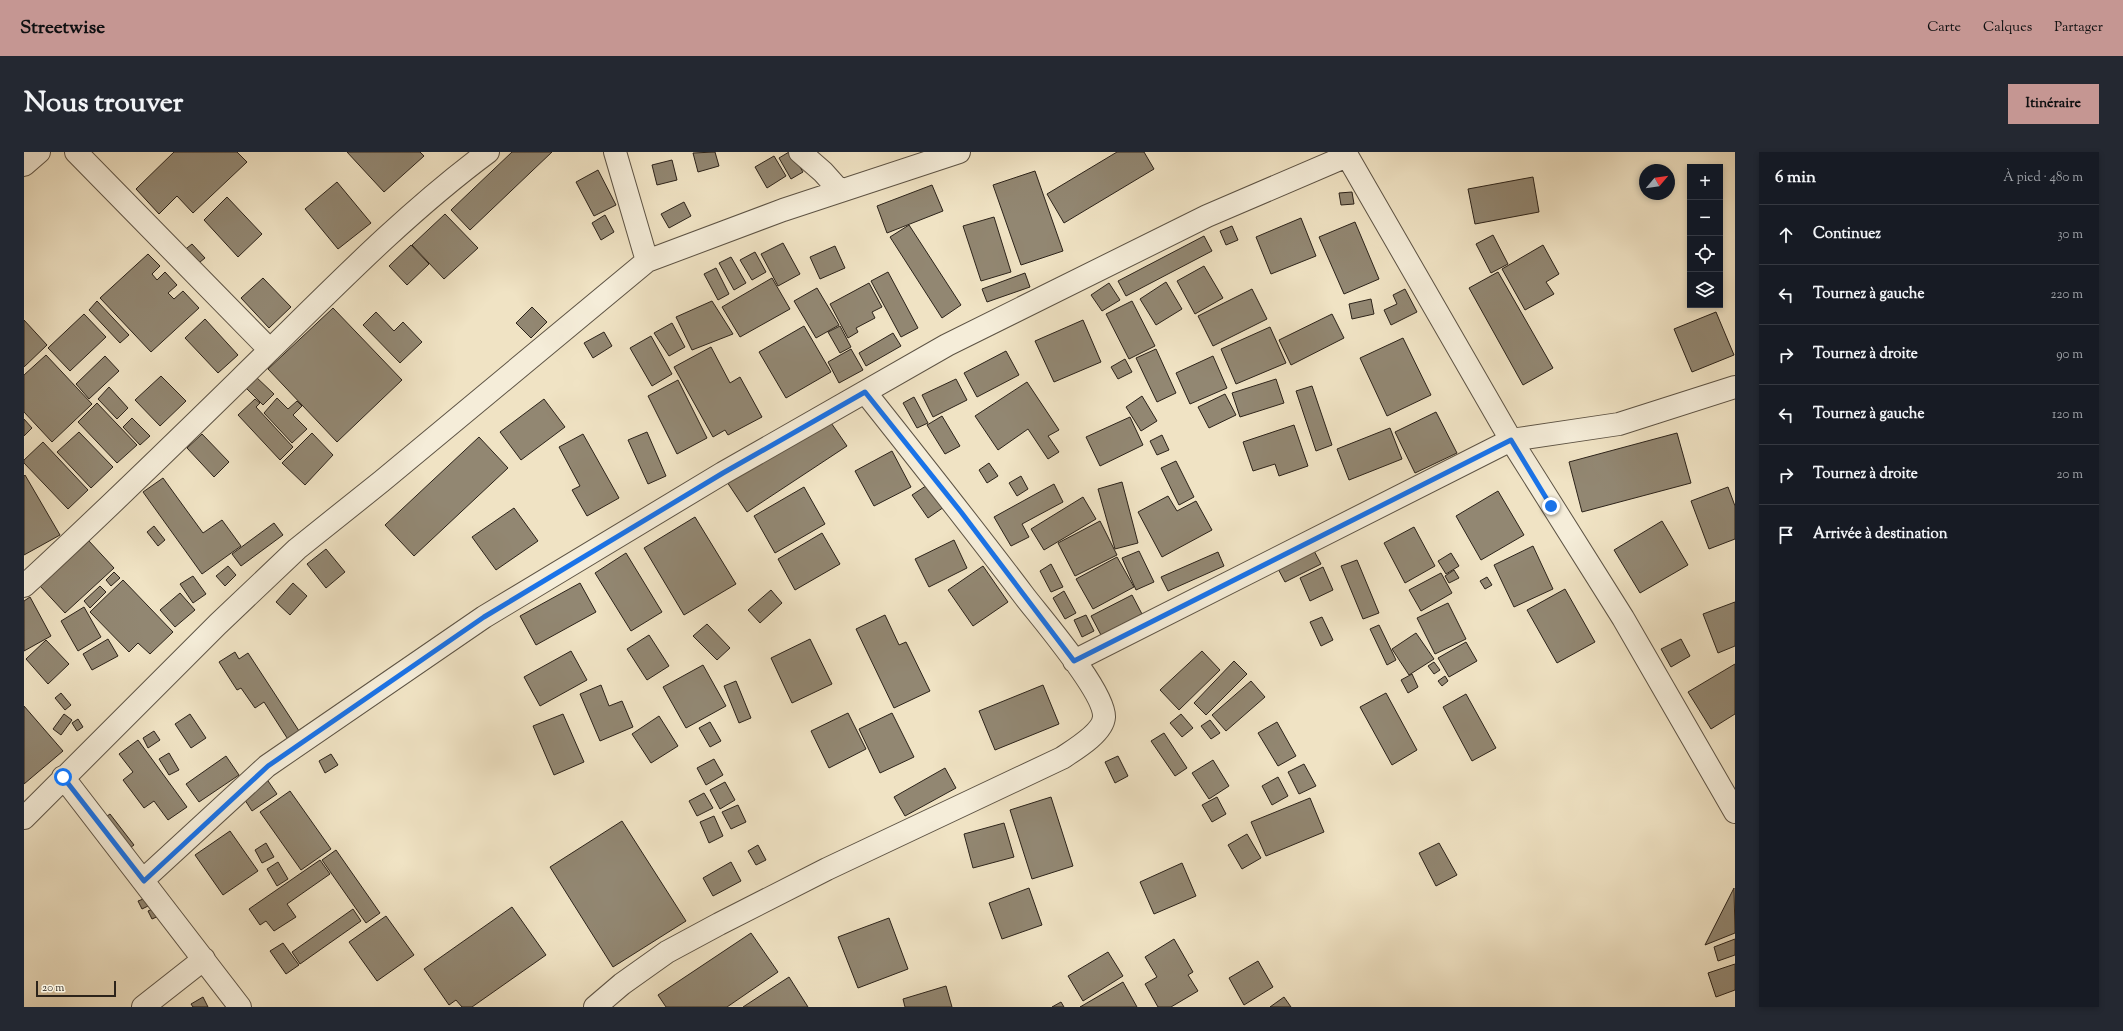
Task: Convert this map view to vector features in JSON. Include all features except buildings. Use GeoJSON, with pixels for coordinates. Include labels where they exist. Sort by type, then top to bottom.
{"type":"FeatureCollection","features":[{"type":"Feature","properties":{"kind":"street"},"geometry":{"type":"LineString","coordinates":[[24,165],[38,152]]}},
{"type":"Feature","properties":{"kind":"street"},"geometry":{"type":"LineString","coordinates":[[76,152],[270,350]]}},
{"type":"Feature","properties":{"kind":"street"},"geometry":{"type":"LineString","coordinates":[[24,586],[96,520],[367,254],[447,182],[488,152]]}},
{"type":"Feature","properties":{"kind":"street"},"geometry":{"type":"LineString","coordinates":[[615,152],[647,261]]}},
{"type":"Feature","properties":{"kind":"street"},"geometry":{"type":"LineString","coordinates":[[800,152],[823,172],[840,191]]}},
{"type":"Feature","properties":{"kind":"street"},"geometry":{"type":"LineString","coordinates":[[24,818],[63,777],[212,629],[297,549],[382,481],[647,261],[782,210],[959,152]]}},
{"type":"Feature","properties":{"kind":"street"},"geometry":{"type":"LineString","coordinates":[[143,880],[268,766],[478,621],[723,473],[947,346],[1207,216],[1346,154],[1511,440],[1727,779],[1735,812]]}},
{"type":"Feature","properties":{"kind":"street"},"geometry":{"type":"LineString","coordinates":[[1074,661],[1511,440],[1619,424],[1735,387]]}},
{"type":"Feature","properties":{"kind":"street"},"geometry":{"type":"LineString","coordinates":[[595,1007],[622,984],[667,952],[827,869],[1062,758],[1081,745],[1099,729],[1104,718],[1102,706],[1074,661],[961,512],[865,392]]}},
{"type":"Feature","properties":{"kind":"street"},"geometry":{"type":"LineString","coordinates":[[63,777],[240,1007]]}},
{"type":"Feature","properties":{"kind":"street"},"geometry":{"type":"LineString","coordinates":[[143,1007],[204,959]]}},
{"type":"Feature","properties":{"kind":"route"},"geometry":{"type":"LineString","coordinates":[[63,777],[144,881],[268,766],[484,617],[723,473],[865,392],[961,512],[1074,661],[1511,440],[1551,506]]}}]}
